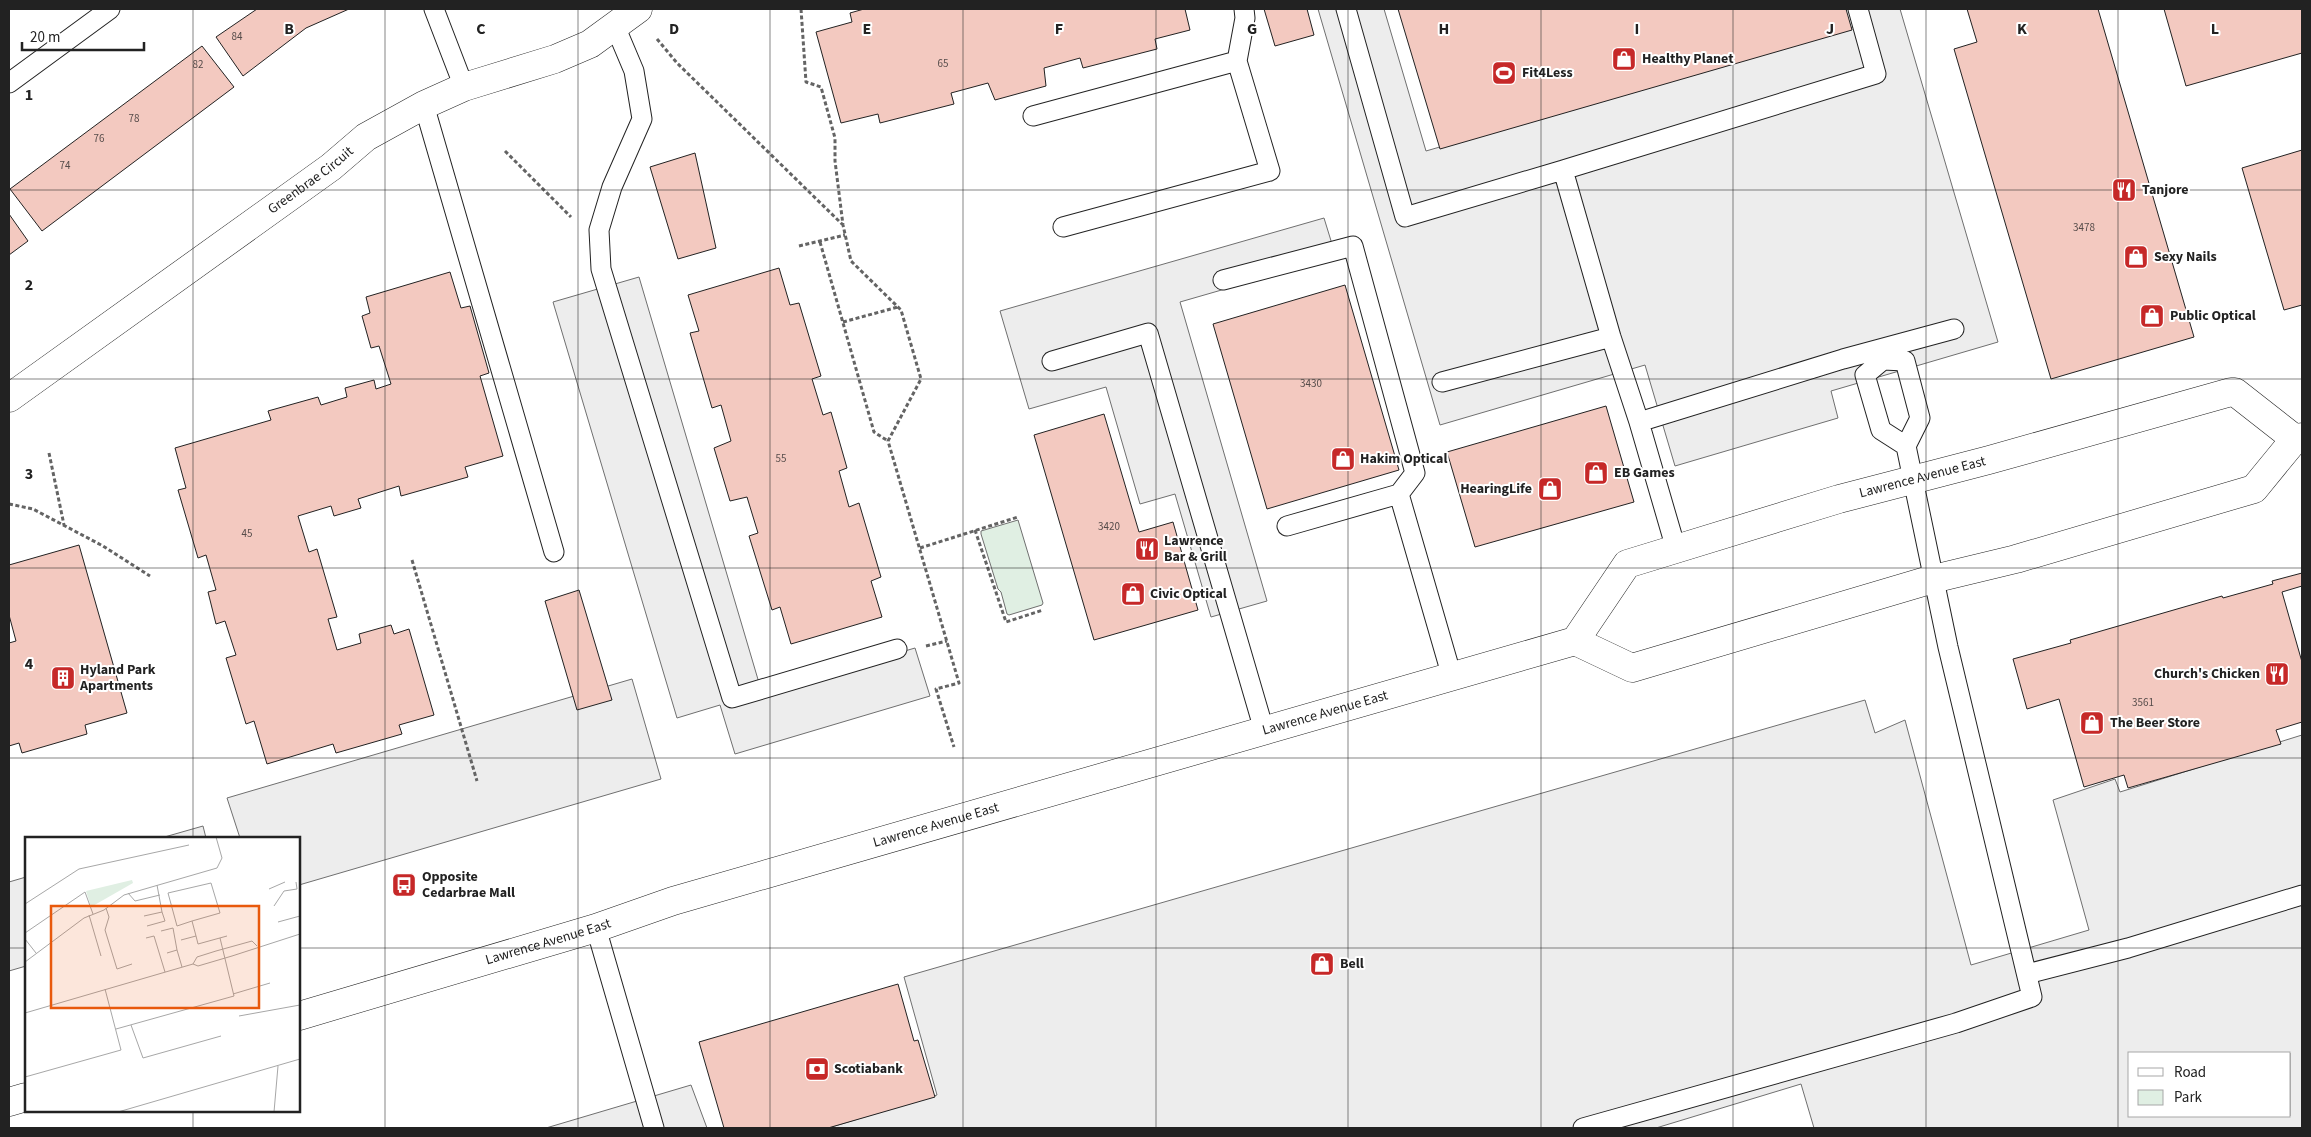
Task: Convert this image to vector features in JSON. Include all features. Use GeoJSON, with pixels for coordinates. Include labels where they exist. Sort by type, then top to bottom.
{"type":"FeatureCollection","features":[{"type":"Feature","properties":{"kind":"main road","name":"Greenbrae Circuit"},"geometry":{"type":"LineString","coordinates":[[9,398],[331,167],[366,137],[424,105],[464,87],[555,60],[590,44],[629,16]]}},
{"type":"Feature","properties":{"kind":"main road","name":"Lawrence Avenue East"},"geometry":{"type":"LineString","coordinates":[[300,1016],[596,928],[673,901],[1574,641],[1627,564],[1914,479],[1989,460],[2231,392],[2235,392],[2299,438],[2254,489],[2016,559],[1933,579],[1632,668],[1574,641]]}},
{"type":"Feature","properties":{"kind":"main road"},"geometry":{"type":"LineString","coordinates":[[9,1102],[25,1097]]}},
{"type":"Feature","properties":{"kind":"lane"},"geometry":{"type":"LineString","coordinates":[[9,83],[110,9]]}},
{"type":"Feature","properties":{"kind":"lane"},"geometry":{"type":"LineString","coordinates":[[434,9],[464,87]]}},
{"type":"Feature","properties":{"kind":"lane"},"geometry":{"type":"LineString","coordinates":[[1063,227],[1270,171],[1237,61],[1246,18],[1244,9]]}},
{"type":"Feature","properties":{"kind":"lane"},"geometry":{"type":"LineString","coordinates":[[1346,9],[1405,217],[1876,74],[1858,9]]}},
{"type":"Feature","properties":{"kind":"lane"},"geometry":{"type":"LineString","coordinates":[[629,16],[634,71],[642,119],[612,187],[599,230],[601,269],[732,698],[897,649]]}},
{"type":"Feature","properties":{"kind":"lane"},"geometry":{"type":"LineString","coordinates":[[1033,116],[1237,61]]}},
{"type":"Feature","properties":{"kind":"lane"},"geometry":{"type":"LineString","coordinates":[[424,105],[554,552]]}},
{"type":"Feature","properties":{"kind":"lane"},"geometry":{"type":"LineString","coordinates":[[1563,170],[1676,549]]}},
{"type":"Feature","properties":{"kind":"lane"},"geometry":{"type":"LineString","coordinates":[[1223,280],[1353,246],[1415,473],[1399,494],[1287,526]]}},
{"type":"Feature","properties":{"kind":"lane"},"geometry":{"type":"LineString","coordinates":[[1639,422],[1881,354],[1954,329]]}},
{"type":"Feature","properties":{"kind":"lane"},"geometry":{"type":"LineString","coordinates":[[1052,360],[1148,333],[1264,730]]}},
{"type":"Feature","properties":{"kind":"lane"},"geometry":{"type":"LineString","coordinates":[[1442,382],[1612,337]]}},
{"type":"Feature","properties":{"kind":"lane"},"geometry":{"type":"LineString","coordinates":[[1583,1128],[1956,1023],[2032,997],[1933,579],[1906,446],[1920,418],[1905,360],[1881,354]]}},
{"type":"Feature","properties":{"kind":"lane"},"geometry":{"type":"LineString","coordinates":[[1881,354],[1865,375],[1881,430],[1906,446]]}},
{"type":"Feature","properties":{"kind":"lane"},"geometry":{"type":"LineString","coordinates":[[1399,494],[1452,677]]}},
{"type":"Feature","properties":{"kind":"lane"},"geometry":{"type":"LineString","coordinates":[[2027,974],[2128,948],[2302,895]]}},
{"type":"Feature","properties":{"kind":"lane"},"geometry":{"type":"LineString","coordinates":[[596,928],[654,1128]]}},
{"type":"Feature","properties":{"kind":"path"},"geometry":{"type":"LineString","coordinates":[[801,9],[806,82],[821,87],[835,138],[835,161],[843,225],[851,261],[901,310],[921,379],[888,441]]}},
{"type":"Feature","properties":{"kind":"path"},"geometry":{"type":"LineString","coordinates":[[629,16],[843,225]]}},
{"type":"Feature","properties":{"kind":"path"},"geometry":{"type":"LineString","coordinates":[[505,150],[599,246]]}},
{"type":"Feature","properties":{"kind":"path"},"geometry":{"type":"LineString","coordinates":[[799,246],[846,235]]}},
{"type":"Feature","properties":{"kind":"path"},"geometry":{"type":"LineString","coordinates":[[820,242],[874,432],[888,441],[959,683],[936,690],[954,747]]}},
{"type":"Feature","properties":{"kind":"path"},"geometry":{"type":"LineString","coordinates":[[843,322],[898,307]]}},
{"type":"Feature","properties":{"kind":"path"},"geometry":{"type":"LineString","coordinates":[[50,453],[64,526]]}},
{"type":"Feature","properties":{"kind":"path"},"geometry":{"type":"LineString","coordinates":[[9,504],[33,509],[103,546],[150,576]]}},
{"type":"Feature","properties":{"kind":"path"},"geometry":{"type":"LineString","coordinates":[[920,548],[1018,517]]}},
{"type":"Feature","properties":{"kind":"path"},"geometry":{"type":"LineString","coordinates":[[975,530],[1006,622],[1042,610]]}},
{"type":"Feature","properties":{"kind":"path"},"geometry":{"type":"LineString","coordinates":[[412,560],[476,781]]}},
{"type":"Feature","properties":{"kind":"green space"},"geometry":{"type":"Polygon","coordinates":[[[1018,520],[1043,603],[1042,605],[1009,615],[1007,614],[1001,592],[998,589],[981,531],[1018,520]]]}},
{"type":"Feature","properties":{"kind":"shaded area"},"geometry":{"type":"Polygon","coordinates":[[[1318,9],[1384,9],[1426,151],[1863,24],[1859,9],[1900,9],[1998,342],[1831,391],[1838,418],[1675,466],[1645,365],[1440,425],[1318,9]]]}},
{"type":"Feature","properties":{"kind":"shaded area"},"geometry":{"type":"Polygon","coordinates":[[[1324,218],[1336,257],[1180,302],[1267,601],[1211,617],[1175,494],[1140,504],[1106,387],[1029,409],[1000,311],[1324,218]]]}},
{"type":"Feature","properties":{"kind":"shaded area"},"geometry":{"type":"Polygon","coordinates":[[[639,277],[762,693],[915,648],[930,696],[735,754],[720,705],[677,718],[553,302],[639,277]]]}},
{"type":"Feature","properties":{"kind":"shaded area"},"geometry":{"type":"Polygon","coordinates":[[[632,679],[661,779],[300,885],[300,837],[240,837],[227,798],[632,679]]]}},
{"type":"Feature","properties":{"kind":"shaded area"},"geometry":{"type":"Polygon","coordinates":[[[1865,700],[1875,733],[1905,720],[1971,965],[2089,930],[2053,800],[2115,779],[2120,792],[2302,735],[2302,1128],[1814,1128],[1801,1084],[1656,1128],[828,1128],[937,1095],[904,977],[1865,700]]]}},
{"type":"Feature","properties":{"kind":"shaded area"},"geometry":{"type":"Polygon","coordinates":[[[203,826],[206,837],[164,837],[203,826]]]}},
{"type":"Feature","properties":{"kind":"shaded area"},"geometry":{"type":"Polygon","coordinates":[[[25,877],[25,966],[9,971],[9,882],[25,877]]]}},
{"type":"Feature","properties":{"kind":"shaded area"},"geometry":{"type":"Polygon","coordinates":[[[691,1085],[707,1128],[546,1128],[691,1085]]]}},
{"type":"Feature","properties":{"kind":"building"},"geometry":{"type":"Polygon","coordinates":[[[257,9],[349,9],[306,28],[243,76],[216,37],[257,9]]]}},
{"type":"Feature","properties":{"kind":"building"},"geometry":{"type":"Polygon","coordinates":[[[864,9],[1185,9],[1190,30],[1155,39],[1157,49],[1083,68],[1080,58],[1044,68],[1046,86],[995,100],[988,83],[951,93],[954,104],[880,123],[878,114],[841,123],[816,32],[852,22],[850,13],[864,9]]]}},
{"type":"Feature","properties":{"kind":"building"},"geometry":{"type":"Polygon","coordinates":[[[1264,9],[1307,9],[1314,35],[1275,46],[1264,9]]]}},
{"type":"Feature","properties":{"kind":"building"},"geometry":{"type":"Polygon","coordinates":[[[1398,9],[1846,9],[1852,30],[1440,149],[1398,9]]]}},
{"type":"Feature","properties":{"kind":"building"},"geometry":{"type":"Polygon","coordinates":[[[1967,9],[2098,9],[2194,337],[2051,379],[1954,49],[1977,42],[1967,9]]]}},
{"type":"Feature","properties":{"kind":"building"},"geometry":{"type":"Polygon","coordinates":[[[2164,9],[2302,9],[2302,53],[2186,86],[2164,9]]]}},
{"type":"Feature","properties":{"kind":"building"},"geometry":{"type":"Polygon","coordinates":[[[202,46],[234,87],[42,231],[10,189],[202,46]]]}},
{"type":"Feature","properties":{"kind":"building"},"geometry":{"type":"Polygon","coordinates":[[[2302,150],[2302,305],[2284,310],[2242,168],[2302,150]]]}},
{"type":"Feature","properties":{"kind":"building"},"geometry":{"type":"Polygon","coordinates":[[[695,153],[716,248],[678,259],[650,167],[695,153]]]}},
{"type":"Feature","properties":{"kind":"building"},"geometry":{"type":"Polygon","coordinates":[[[9,214],[28,241],[9,255],[9,214]]]}},
{"type":"Feature","properties":{"kind":"building"},"geometry":{"type":"Polygon","coordinates":[[[779,268],[790,305],[799,303],[821,376],[812,379],[823,415],[831,412],[847,468],[839,471],[849,507],[859,503],[881,577],[871,581],[882,617],[791,644],[780,607],[772,610],[749,536],[758,533],[747,497],[730,501],[714,448],[731,441],[721,405],[712,408],[690,333],[699,331],[688,295],[779,268]]]}},
{"type":"Feature","properties":{"kind":"building"},"geometry":{"type":"Polygon","coordinates":[[[450,272],[461,308],[470,306],[489,373],[480,376],[503,456],[465,467],[468,477],[401,496],[399,486],[358,499],[361,508],[334,516],[331,506],[298,516],[309,552],[317,549],[337,617],[328,619],[337,650],[361,643],[359,634],[391,625],[394,634],[409,629],[434,715],[399,725],[402,734],[336,753],[333,744],[267,764],[254,721],[246,724],[226,658],[236,655],[225,621],[216,624],[208,592],[216,590],[206,555],[198,558],[178,490],[186,488],[175,448],[271,420],[268,411],[318,397],[321,405],[347,397],[345,388],[374,380],[376,389],[391,384],[379,346],[371,348],[362,316],[370,313],[366,297],[450,272]]]}},
{"type":"Feature","properties":{"kind":"building"},"geometry":{"type":"Polygon","coordinates":[[[1345,285],[1399,470],[1267,509],[1213,324],[1345,285]]]}},
{"type":"Feature","properties":{"kind":"building"},"geometry":{"type":"Polygon","coordinates":[[[1606,406],[1634,502],[1475,547],[1447,452],[1606,406]]]}},
{"type":"Feature","properties":{"kind":"building"},"geometry":{"type":"Polygon","coordinates":[[[1104,414],[1139,532],[1173,522],[1198,610],[1094,640],[1034,435],[1104,414]]]}},
{"type":"Feature","properties":{"kind":"building","name":"Hyland Park Apartments"},"geometry":{"type":"Polygon","coordinates":[[[79,545],[127,713],[85,725],[87,734],[22,753],[19,743],[9,746],[9,643],[16,641],[9,615],[9,565],[79,545]]]}},
{"type":"Feature","properties":{"kind":"building"},"geometry":{"type":"Polygon","coordinates":[[[2302,573],[2302,586],[2282,592],[2302,662],[2302,722],[2276,730],[2281,744],[2128,788],[2124,775],[2084,787],[2059,699],[2027,709],[2013,659],[2071,643],[2070,640],[2222,596],[2223,598],[2273,584],[2272,581],[2302,573]]]}},
{"type":"Feature","properties":{"kind":"building"},"geometry":{"type":"Polygon","coordinates":[[[579,590],[612,700],[577,710],[545,601],[579,590]]]}},
{"type":"Feature","properties":{"kind":"building","name":"Scotiabank"},"geometry":{"type":"Polygon","coordinates":[[[898,984],[914,1041],[918,1040],[935,1097],[828,1128],[724,1128],[699,1042],[898,984]]]}},
{"type":"Feature","properties":{"kind":"place","name":"Healthy Planet"},"geometry":{"type":"Point","coordinates":[1624,59]}},
{"type":"Feature","properties":{"kind":"place","name":"Fit4Less"},"geometry":{"type":"Point","coordinates":[1504,73]}},
{"type":"Feature","properties":{"kind":"place","name":"Tanjore"},"geometry":{"type":"Point","coordinates":[2124,190]}},
{"type":"Feature","properties":{"kind":"place","name":"Sexy Nails"},"geometry":{"type":"Point","coordinates":[2136,257]}},
{"type":"Feature","properties":{"kind":"place","name":"Public Optical"},"geometry":{"type":"Point","coordinates":[2152,316]}},
{"type":"Feature","properties":{"kind":"place","name":"Hakim Optical"},"geometry":{"type":"Point","coordinates":[1343,459]}},
{"type":"Feature","properties":{"kind":"place","name":"EB Games"},"geometry":{"type":"Point","coordinates":[1596,473]}},
{"type":"Feature","properties":{"kind":"place","name":"HearingLife"},"geometry":{"type":"Point","coordinates":[1550,489]}},
{"type":"Feature","properties":{"kind":"place","name":"Lawrence Bar & Grill"},"geometry":{"type":"Point","coordinates":[1147,549]}},
{"type":"Feature","properties":{"kind":"place","name":"Civic Optical"},"geometry":{"type":"Point","coordinates":[1133,594]}},
{"type":"Feature","properties":{"kind":"place","name":"Church's Chicken"},"geometry":{"type":"Point","coordinates":[2277,674]}},
{"type":"Feature","properties":{"kind":"place","name":"Hyland Park Apartments"},"geometry":{"type":"Point","coordinates":[63,678]}},
{"type":"Feature","properties":{"kind":"place","name":"The Beer Store"},"geometry":{"type":"Point","coordinates":[2092,723]}},
{"type":"Feature","properties":{"kind":"place","name":"Opposite Cedarbrae Mall"},"geometry":{"type":"Point","coordinates":[404,885]}},
{"type":"Feature","properties":{"kind":"place","name":"Bell"},"geometry":{"type":"Point","coordinates":[1322,964]}},
{"type":"Feature","properties":{"kind":"place","name":"Scotiabank"},"geometry":{"type":"Point","coordinates":[817,1069]}}]}
